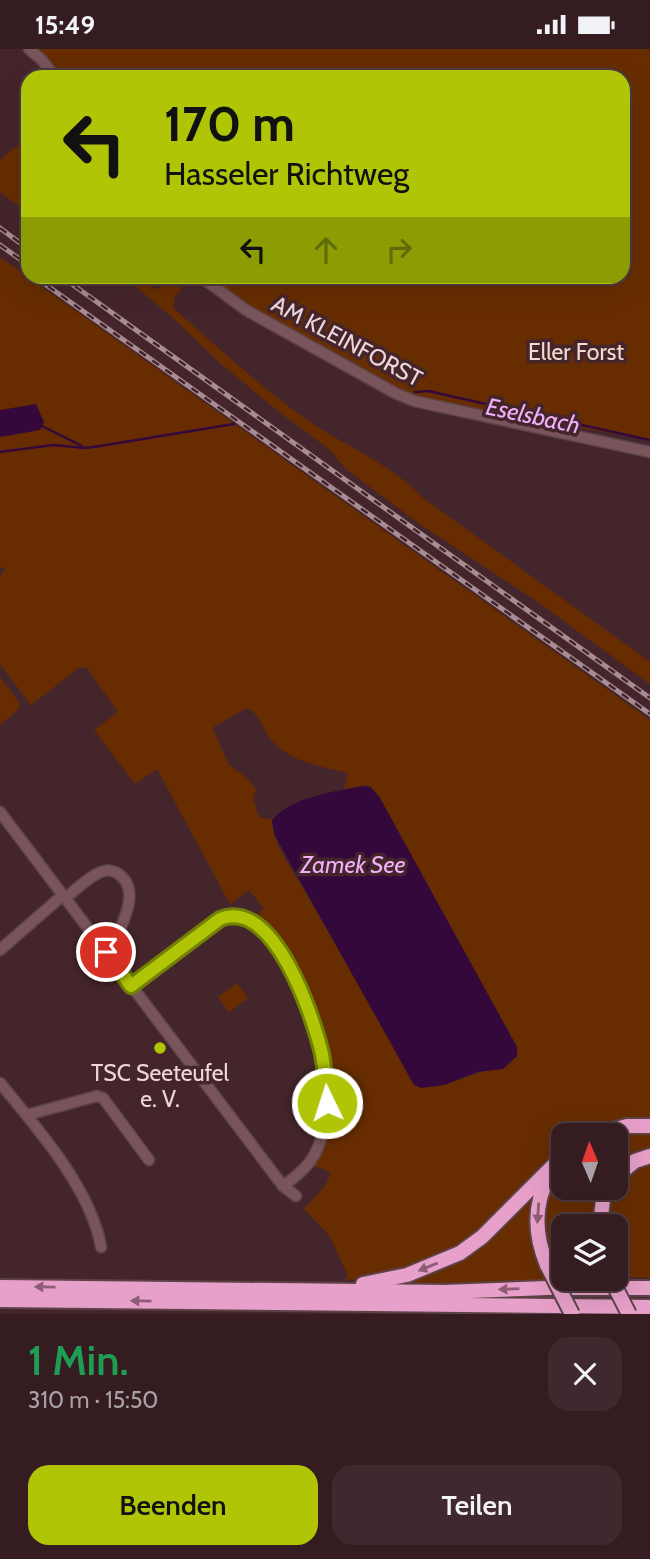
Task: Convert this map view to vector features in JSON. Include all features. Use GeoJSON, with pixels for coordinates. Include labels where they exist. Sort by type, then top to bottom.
{"type":"FeatureCollection","features":[{"type":"Feature","properties":{"kind":"highway"},"geometry":{"type":"LineString","coordinates":[[628,1126],[650,1126]]}},
{"type":"Feature","properties":{"kind":"highway"},"geometry":{"type":"LineString","coordinates":[[628,1167],[635,1161],[650,1156]]}},
{"type":"Feature","properties":{"kind":"highway"},"geometry":{"type":"LineString","coordinates":[[331,1290],[407,1275],[432,1267],[460,1253],[482,1237],[551,1168]]}},
{"type":"Feature","properties":{"kind":"highway"},"geometry":{"type":"LineString","coordinates":[[551,1174],[538,1201],[536,1218],[541,1251],[572,1314]]}},
{"type":"Feature","properties":{"kind":"highway"},"geometry":{"type":"LineString","coordinates":[[0,1287],[444,1292],[650,1288]]}},
{"type":"Feature","properties":{"kind":"highway"},"geometry":{"type":"LineString","coordinates":[[617,1291],[629,1314]]}},
{"type":"Feature","properties":{"kind":"highway"},"geometry":{"type":"LineString","coordinates":[[0,1300],[650,1307]]}},
{"type":"Feature","properties":{"kind":"street"},"geometry":{"type":"LineString","coordinates":[[29,49],[49,70]]}},
{"type":"Feature","properties":{"kind":"street","name":"AM KLEINFORST"},"geometry":{"type":"LineString","coordinates":[[211,284],[246,310],[405,397],[650,452]]}},
{"type":"Feature","properties":{"kind":"street"},"geometry":{"type":"LineString","coordinates":[[0,812],[283,1186],[296,1196]]}},
{"type":"Feature","properties":{"kind":"street"},"geometry":{"type":"LineString","coordinates":[[0,950],[64,897],[102,872],[114,872],[123,878],[130,890],[128,904],[112,947],[106,952]]}},
{"type":"Feature","properties":{"kind":"street"},"geometry":{"type":"LineString","coordinates":[[131,986],[214,923],[229,915],[247,918],[276,946],[289,966],[307,1008],[322,1058],[327,1092],[325,1126],[319,1145],[304,1171],[283,1186]]}},
{"type":"Feature","properties":{"kind":"street"},"geometry":{"type":"LineString","coordinates":[[0,1083],[82,1191],[98,1228],[101,1247]]}},
{"type":"Feature","properties":{"kind":"street"},"geometry":{"type":"LineString","coordinates":[[26,1115],[97,1096],[103,1098],[149,1160]]}},
{"type":"Feature","properties":{"kind":"green space","name":"Eller Forst"},"geometry":{"type":"Polygon","coordinates":[[[32,49],[650,49],[650,440],[414,398],[237,301],[214,284],[630,284],[630,70],[52,70],[32,49]]]}},
{"type":"Feature","properties":{"kind":"green space"},"geometry":{"type":"Polygon","coordinates":[[[21,143],[21,208],[0,192],[0,160],[21,143]]]}},
{"type":"Feature","properties":{"kind":"green space"},"geometry":{"type":"Polygon","coordinates":[[[0,257],[21,272],[21,284],[38,284],[650,720],[650,1278],[628,1277],[628,1214],[551,1214],[551,1276],[543,1282],[396,1285],[391,1274],[343,1281],[348,1276],[329,1235],[304,1209],[325,1186],[331,1172],[311,1165],[328,1106],[308,1004],[252,918],[264,909],[249,890],[230,904],[157,769],[135,784],[94,730],[118,712],[87,668],[80,667],[31,705],[0,664],[0,577],[5,568],[0,567],[0,257]],[[247,708],[213,729],[229,765],[246,777],[256,789],[253,799],[259,817],[272,820],[276,838],[286,859],[421,1088],[444,1085],[490,1069],[503,1069],[517,1056],[517,1047],[375,791],[367,785],[344,789],[348,773],[308,763],[280,749],[255,714],[247,708]]]}},
{"type":"Feature","properties":{"kind":"green space"},"geometry":{"type":"Polygon","coordinates":[[[129,284],[150,284],[155,289],[170,284],[182,288],[175,297],[173,308],[255,379],[306,419],[396,474],[422,497],[650,662],[650,684],[535,600],[421,525],[346,469],[329,449],[221,364],[136,287],[129,284]]]}},
{"type":"Feature","properties":{"kind":"green space"},"geometry":{"type":"Polygon","coordinates":[[[0,677],[19,702],[19,709],[0,725],[0,677]]]}},
{"type":"Feature","properties":{"kind":"green space"},"geometry":{"type":"Polygon","coordinates":[[[237,983],[248,998],[229,1012],[218,997],[237,983]]]}},
{"type":"Feature","properties":{"kind":"water"},"geometry":{"type":"Polygon","coordinates":[[[36,404],[44,422],[40,430],[0,437],[0,410],[36,404]]]}},
{"type":"Feature","properties":{"kind":"water","name":"Zamek See"},"geometry":{"type":"Polygon","coordinates":[[[371,787],[380,798],[517,1047],[517,1056],[503,1069],[477,1072],[444,1085],[421,1088],[414,1085],[275,836],[272,821],[289,806],[314,796],[371,787]]]}},
{"type":"Feature","properties":{"kind":"waterway","name":"Eselsbach"},"geometry":{"type":"LineString","coordinates":[[415,392],[429,391],[650,440]]}},
{"type":"Feature","properties":{"kind":"waterway","name":"Eselsbach"},"geometry":{"type":"LineString","coordinates":[[0,452],[53,445],[85,448],[234,424]]}},
{"type":"Feature","properties":{"kind":"waterway"},"geometry":{"type":"LineString","coordinates":[[42,426],[82,446]]}},
{"type":"Feature","properties":{"kind":"railway"},"geometry":{"type":"LineString","coordinates":[[0,228],[21,244]]}},
{"type":"Feature","properties":{"kind":"railway"},"geometry":{"type":"LineString","coordinates":[[0,245],[21,260]]}},
{"type":"Feature","properties":{"kind":"railway"},"geometry":{"type":"LineString","coordinates":[[45,284],[650,714]]}},
{"type":"Feature","properties":{"kind":"railway"},"geometry":{"type":"LineString","coordinates":[[72,284],[650,698]]}},
{"type":"Feature","properties":{"kind":"place","name":"TSC Seeteufel e. V."},"geometry":{"type":"Point","coordinates":[160,1048]}},
{"type":"Feature","properties":{"kind":"route"},"geometry":{"type":"LineString","coordinates":[[106,952],[131,986],[220,919],[234,915],[253,922],[276,946],[298,983],[318,1039],[327,1081],[327,1103]]}}]}
